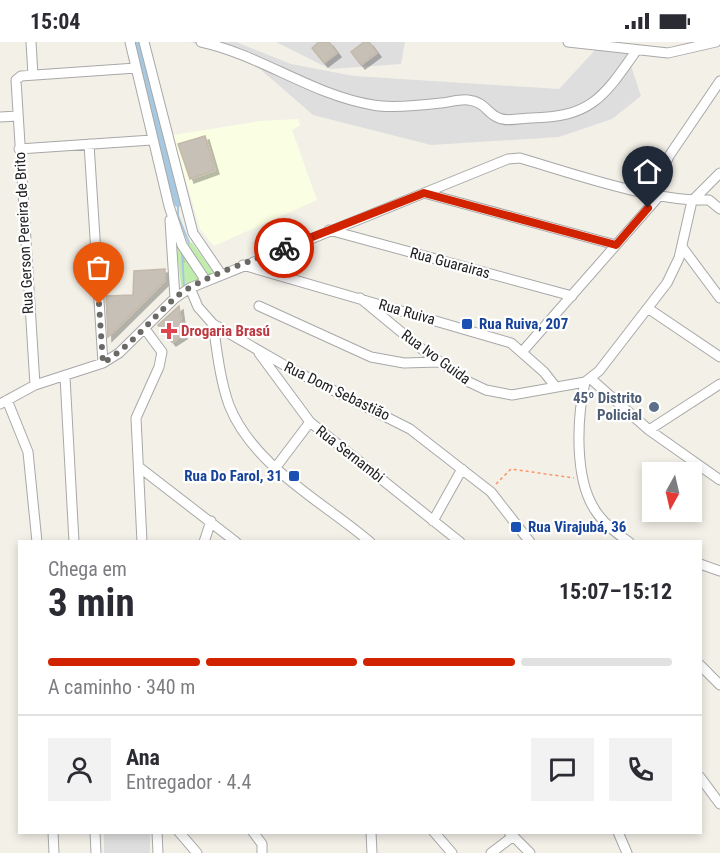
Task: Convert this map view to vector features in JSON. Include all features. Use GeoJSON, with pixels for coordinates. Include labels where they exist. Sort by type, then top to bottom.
{"type":"FeatureCollection","features":[{"type":"Feature","properties":{"kind":"street"},"geometry":{"type":"LineString","coordinates":[[31,42],[33,75],[136,68]]}},
{"type":"Feature","properties":{"kind":"street"},"geometry":{"type":"LineString","coordinates":[[130,42],[169,206],[182,244],[206,281]]}},
{"type":"Feature","properties":{"kind":"street"},"geometry":{"type":"LineString","coordinates":[[144,42],[185,209],[197,241],[221,274]]}},
{"type":"Feature","properties":{"kind":"street"},"geometry":{"type":"LineString","coordinates":[[201,42],[238,53],[333,94],[373,105],[388,107],[467,100],[483,104],[495,116],[506,119],[555,117],[583,111],[605,92],[636,51]]}},
{"type":"Feature","properties":{"kind":"street"},"geometry":{"type":"LineString","coordinates":[[568,42],[636,51],[681,52],[716,42]]}},
{"type":"Feature","properties":{"kind":"street","name":"Rua Gerson Pereira de Brito"},"geometry":{"type":"LineString","coordinates":[[33,75],[21,75],[16,80],[35,385]]}},
{"type":"Feature","properties":{"kind":"street"},"geometry":{"type":"LineString","coordinates":[[522,352],[616,245],[656,195],[669,156],[720,81]]}},
{"type":"Feature","properties":{"kind":"street"},"geometry":{"type":"LineString","coordinates":[[0,117],[18,116]]}},
{"type":"Feature","properties":{"kind":"street"},"geometry":{"type":"LineString","coordinates":[[19,149],[152,140]]}},
{"type":"Feature","properties":{"kind":"street"},"geometry":{"type":"LineString","coordinates":[[89,144],[103,363]]}},
{"type":"Feature","properties":{"kind":"street"},"geometry":{"type":"LineString","coordinates":[[37,540],[28,452],[3,402],[35,385],[103,363],[119,353],[175,298],[190,288],[490,164],[514,158],[656,195],[692,201],[709,200]]}},
{"type":"Feature","properties":{"kind":"street"},"geometry":{"type":"LineString","coordinates":[[627,540],[603,521],[594,509],[584,479],[579,425],[588,380],[649,309],[674,272],[692,201],[720,173]]}},
{"type":"Feature","properties":{"kind":"street"},"geometry":{"type":"LineString","coordinates":[[708,186],[709,200],[720,210]]}},
{"type":"Feature","properties":{"kind":"street"},"geometry":{"type":"LineString","coordinates":[[424,193],[616,245]]}},
{"type":"Feature","properties":{"kind":"street"},"geometry":{"type":"LineString","coordinates":[[169,206],[175,298]]}},
{"type":"Feature","properties":{"kind":"street","name":"Rua Guarairas"},"geometry":{"type":"LineString","coordinates":[[329,230],[572,296]]}},
{"type":"Feature","properties":{"kind":"street"},"geometry":{"type":"LineString","coordinates":[[682,247],[720,298]]}},
{"type":"Feature","properties":{"kind":"street","name":"Rua Ruiva"},"geometry":{"type":"LineString","coordinates":[[243,265],[511,343],[555,386]]}},
{"type":"Feature","properties":{"kind":"street","name":"Rua Dom Sebastião"},"geometry":{"type":"LineString","coordinates":[[190,288],[198,307],[213,324],[258,351],[395,419],[491,492],[528,540]]}},
{"type":"Feature","properties":{"kind":"street","name":"Rua Ivo Guida"},"geometry":{"type":"LineString","coordinates":[[360,298],[470,382],[500,393],[512,395],[588,380]]}},
{"type":"Feature","properties":{"kind":"street"},"geometry":{"type":"LineString","coordinates":[[259,306],[370,357],[404,363],[441,362]]}},
{"type":"Feature","properties":{"kind":"street"},"geometry":{"type":"LineString","coordinates":[[649,309],[720,357]]}},
{"type":"Feature","properties":{"kind":"street"},"geometry":{"type":"LineString","coordinates":[[213,324],[230,406],[243,430],[276,467],[367,540]]}},
{"type":"Feature","properties":{"kind":"street"},"geometry":{"type":"LineString","coordinates":[[142,540],[136,418],[162,358],[160,348],[145,329]]}},
{"type":"Feature","properties":{"kind":"street","name":"Rua Sernambi"},"geometry":{"type":"LineString","coordinates":[[258,351],[310,422],[457,540]]}},
{"type":"Feature","properties":{"kind":"street"},"geometry":{"type":"LineString","coordinates":[[64,377],[74,540]]}},
{"type":"Feature","properties":{"kind":"street"},"geometry":{"type":"LineString","coordinates":[[588,380],[649,430],[720,480]]}},
{"type":"Feature","properties":{"kind":"street"},"geometry":{"type":"LineString","coordinates":[[649,430],[720,384]]}},
{"type":"Feature","properties":{"kind":"street"},"geometry":{"type":"LineString","coordinates":[[276,467],[310,422]]}},
{"type":"Feature","properties":{"kind":"street"},"geometry":{"type":"LineString","coordinates":[[139,467],[234,540]]}},
{"type":"Feature","properties":{"kind":"street"},"geometry":{"type":"LineString","coordinates":[[433,521],[462,469]]}},
{"type":"Feature","properties":{"kind":"street"},"geometry":{"type":"LineString","coordinates":[[205,540],[211,521]]}},
{"type":"Feature","properties":{"kind":"street"},"geometry":{"type":"LineString","coordinates":[[702,565],[720,571]]}},
{"type":"Feature","properties":{"kind":"street"},"geometry":{"type":"LineString","coordinates":[[702,667],[720,685]]}},
{"type":"Feature","properties":{"kind":"street"},"geometry":{"type":"LineString","coordinates":[[702,780],[720,804]]}},
{"type":"Feature","properties":{"kind":"street"},"geometry":{"type":"LineString","coordinates":[[52,834],[54,853]]}},
{"type":"Feature","properties":{"kind":"street"},"geometry":{"type":"LineString","coordinates":[[96,834],[96,853]]}},
{"type":"Feature","properties":{"kind":"street"},"geometry":{"type":"LineString","coordinates":[[157,834],[158,853]]}},
{"type":"Feature","properties":{"kind":"street"},"geometry":{"type":"LineString","coordinates":[[181,834],[197,853]]}},
{"type":"Feature","properties":{"kind":"street"},"geometry":{"type":"LineString","coordinates":[[254,834],[262,844],[262,853]]}},
{"type":"Feature","properties":{"kind":"street"},"geometry":{"type":"LineString","coordinates":[[371,834],[372,853]]}},
{"type":"Feature","properties":{"kind":"street"},"geometry":{"type":"LineString","coordinates":[[436,834],[452,853]]}},
{"type":"Feature","properties":{"kind":"street"},"geometry":{"type":"LineString","coordinates":[[619,834],[627,853]]}},
{"type":"Feature","properties":{"kind":"street"},"geometry":{"type":"LineString","coordinates":[[491,853],[510,835],[530,853]]}},
{"type":"Feature","properties":{"kind":"path"},"geometry":{"type":"LineString","coordinates":[[491,492],[506,472],[511,469],[584,479]]}},
{"type":"Feature","properties":{"kind":"shaded area"},"geometry":{"type":"Polygon","coordinates":[[[190,42],[236,42],[291,64],[354,76],[559,89],[597,48],[626,51],[641,96],[612,119],[559,137],[431,145],[313,115],[252,62],[190,42]]]}},
{"type":"Feature","properties":{"kind":"shaded area"},"geometry":{"type":"Polygon","coordinates":[[[276,42],[405,42],[401,64],[330,69],[276,42]]]}},
{"type":"Feature","properties":{"kind":"shaded area"},"geometry":{"type":"Polygon","coordinates":[[[298,119],[300,125],[292,130],[317,200],[214,246],[200,229],[173,135],[260,121],[298,119]]]}},
{"type":"Feature","properties":{"kind":"shaded area"},"geometry":{"type":"Polygon","coordinates":[[[104,834],[150,834],[150,853],[104,853],[104,834]]]}},
{"type":"Feature","properties":{"kind":"green space"},"geometry":{"type":"Polygon","coordinates":[[[192,243],[215,274],[182,291],[176,246],[184,255],[184,248],[192,243]]]}},
{"type":"Feature","properties":{"kind":"building"},"geometry":{"type":"Polygon","coordinates":[[[319,42],[329,42],[337,53],[324,63],[312,48],[319,42]]]}},
{"type":"Feature","properties":{"kind":"building"},"geometry":{"type":"Polygon","coordinates":[[[364,42],[369,42],[377,53],[361,65],[351,52],[364,42]]]}},
{"type":"Feature","properties":{"kind":"building"},"geometry":{"type":"Polygon","coordinates":[[[205,136],[215,170],[190,179],[178,144],[205,136]]]}},
{"type":"Feature","properties":{"kind":"building"},"geometry":{"type":"Polygon","coordinates":[[[165,269],[165,281],[108,337],[106,296],[133,295],[134,271],[165,269]]]}},
{"type":"Feature","properties":{"kind":"building"},"geometry":{"type":"Polygon","coordinates":[[[179,306],[183,335],[172,342],[158,325],[179,306]]]}},
{"type":"Feature","properties":{"kind":"waterway"},"geometry":{"type":"LineString","coordinates":[[135,42],[178,203]]}},
{"type":"Feature","properties":{"kind":"waterway"},"geometry":{"type":"LineString","coordinates":[[178,203],[178,216],[189,243]]}},
{"type":"Feature","properties":{"kind":"waterway"},"geometry":{"type":"LineString","coordinates":[[178,216],[179,224]]}},
{"type":"Feature","properties":{"kind":"waterway"},"geometry":{"type":"LineString","coordinates":[[182,251],[184,287]]}},
{"type":"Feature","properties":{"kind":"way so far"},"geometry":{"type":"LineString","coordinates":[[99,304],[103,363],[119,353],[144,331],[175,298],[190,288],[284,248]]}},
{"type":"Feature","properties":{"kind":"place","name":"Rua Ruiva, 207"},"geometry":{"type":"Point","coordinates":[467,324]}},
{"type":"Feature","properties":{"kind":"place","name":"Drogaria Brasú"},"geometry":{"type":"Point","coordinates":[169,331]}},
{"type":"Feature","properties":{"kind":"place","name":"45º Distrito Policial"},"geometry":{"type":"Point","coordinates":[654,407]}},
{"type":"Feature","properties":{"kind":"place","name":"Rua Do Farol, 31"},"geometry":{"type":"Point","coordinates":[294,476]}},
{"type":"Feature","properties":{"kind":"place","name":"Rua Virajubá, 36"},"geometry":{"type":"Point","coordinates":[516,527]}},
{"type":"Feature","properties":{"kind":"route"},"geometry":{"type":"LineString","coordinates":[[284,248],[424,193],[479,210],[616,245],[648,208]]}}]}
